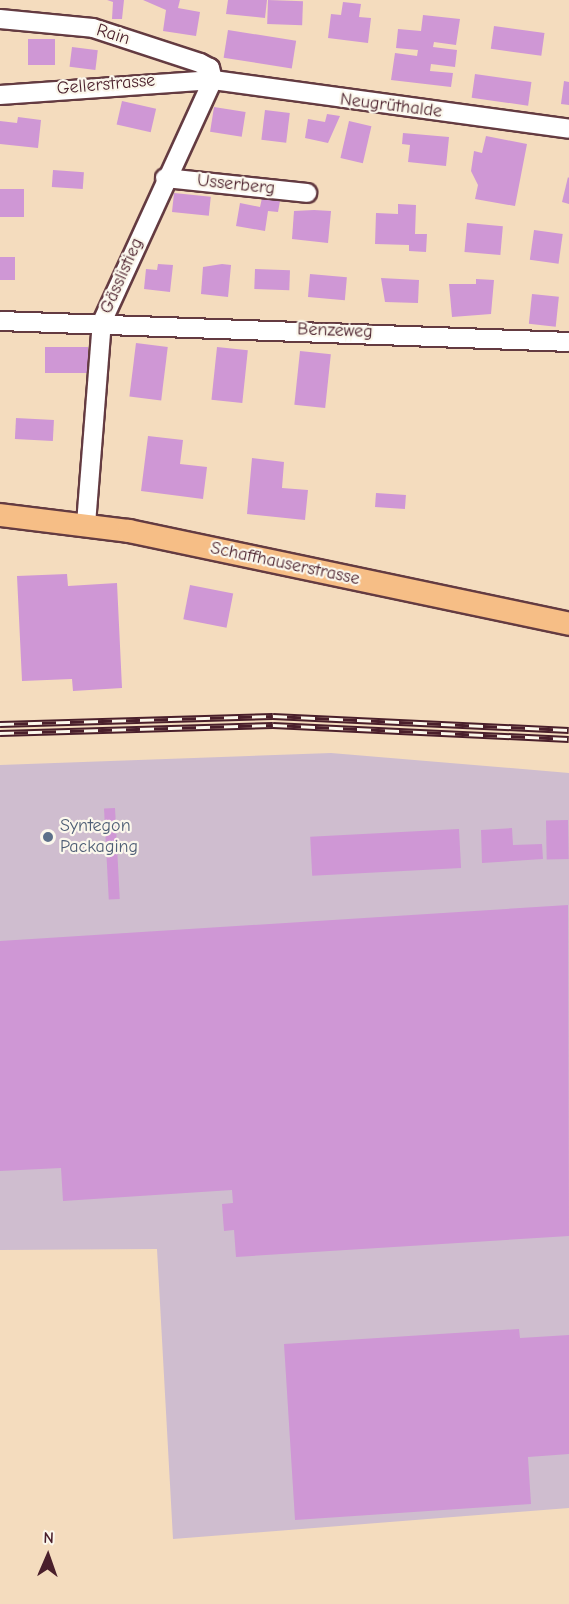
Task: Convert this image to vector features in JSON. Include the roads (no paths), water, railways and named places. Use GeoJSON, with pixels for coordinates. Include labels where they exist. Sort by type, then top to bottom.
{"type":"FeatureCollection","features":[{"type":"Feature","properties":{"kind":"main road","name":"Schaffhauserstrasse"},"geometry":{"type":"LineString","coordinates":[[0,515],[86,524],[569,624]]}},
{"type":"Feature","properties":{"kind":"street","name":"Rain"},"geometry":{"type":"LineString","coordinates":[[0,19],[93,28],[200,63],[210,68],[213,80]]}},
{"type":"Feature","properties":{"kind":"street","name":"Gellerstrasse"},"geometry":{"type":"LineString","coordinates":[[0,95],[213,80]]}},
{"type":"Feature","properties":{"kind":"street","name":"Neugrüthalde"},"geometry":{"type":"LineString","coordinates":[[213,80],[569,129]]}},
{"type":"Feature","properties":{"kind":"street","name":"Gässlistieg"},"geometry":{"type":"LineString","coordinates":[[86,524],[102,322],[165,178],[213,80]]}},
{"type":"Feature","properties":{"kind":"street","name":"Usserberg"},"geometry":{"type":"LineString","coordinates":[[165,178],[306,193]]}},
{"type":"Feature","properties":{"kind":"street","name":"Benzeweg"},"geometry":{"type":"LineString","coordinates":[[0,321],[102,322],[569,342]]}},
{"type":"Feature","properties":{"kind":"railway"},"geometry":{"type":"LineString","coordinates":[[0,724],[273,716],[569,730]]}},
{"type":"Feature","properties":{"kind":"railway"},"geometry":{"type":"LineString","coordinates":[[0,733],[273,725],[569,739]]}},
{"type":"Feature","properties":{"kind":"place","name":"Syntegon Packaging"},"geometry":{"type":"Point","coordinates":[48,837]}}]}
